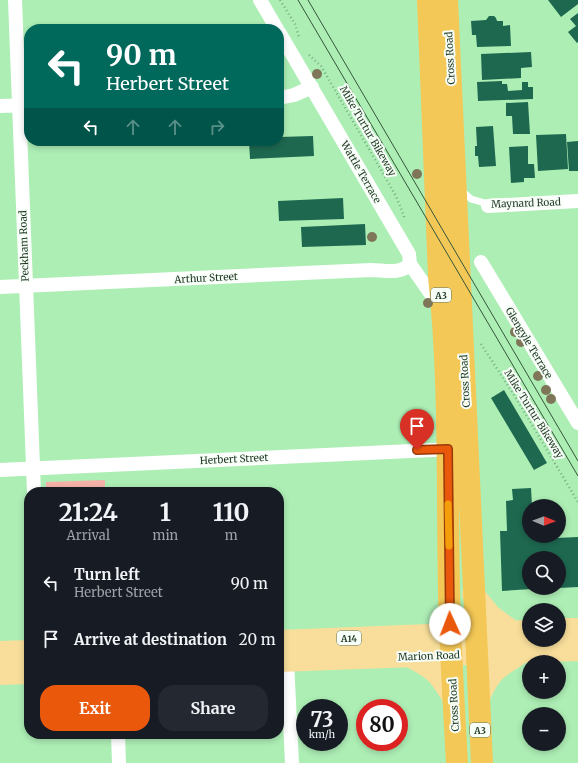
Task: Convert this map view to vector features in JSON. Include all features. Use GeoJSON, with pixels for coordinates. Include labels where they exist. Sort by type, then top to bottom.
{"type":"FeatureCollection","features":[{"type":"Feature","properties":{"kind":"highway","name":"Cross Road"},"geometry":{"type":"LineString","coordinates":[[428,0],[439,276],[473,594],[482,763]]}},
{"type":"Feature","properties":{"kind":"highway","name":"Cross Road"},"geometry":{"type":"LineString","coordinates":[[447,0],[456,186],[458,449],[449,591],[457,763]]}},
{"type":"Feature","properties":{"kind":"main road"},"geometry":{"type":"LineString","coordinates":[[418,635],[438,620],[449,591]]}},
{"type":"Feature","properties":{"kind":"main road"},"geometry":{"type":"LineString","coordinates":[[473,594],[488,613],[496,620],[521,631]]}},
{"type":"Feature","properties":{"kind":"main road"},"geometry":{"type":"LineString","coordinates":[[566,629],[578,629]]}},
{"type":"Feature","properties":{"kind":"main road","name":"A14"},"geometry":{"type":"LineString","coordinates":[[284,641],[521,631]]}},
{"type":"Feature","properties":{"kind":"main road","name":"Marion Road"},"geometry":{"type":"LineString","coordinates":[[284,661],[578,650]]}},
{"type":"Feature","properties":{"kind":"main road"},"geometry":{"type":"LineString","coordinates":[[0,652],[24,651]]}},
{"type":"Feature","properties":{"kind":"main road"},"geometry":{"type":"LineString","coordinates":[[478,697],[486,679],[492,672],[522,653]]}},
{"type":"Feature","properties":{"kind":"main road"},"geometry":{"type":"LineString","coordinates":[[411,657],[430,666],[440,675],[453,697]]}},
{"type":"Feature","properties":{"kind":"main road"},"geometry":{"type":"LineString","coordinates":[[0,674],[24,673]]}},
{"type":"Feature","properties":{"kind":"street","name":"Peckham Road"},"geometry":{"type":"LineString","coordinates":[[15,0],[24,105]]}},
{"type":"Feature","properties":{"kind":"street"},"geometry":{"type":"LineString","coordinates":[[260,0],[274,24]]}},
{"type":"Feature","properties":{"kind":"street","name":"Wattle Terrace"},"geometry":{"type":"LineString","coordinates":[[284,40],[411,257],[410,264],[442,311]]}},
{"type":"Feature","properties":{"kind":"street"},"geometry":{"type":"LineString","coordinates":[[284,97],[294,95],[312,87]]}},
{"type":"Feature","properties":{"kind":"street"},"geometry":{"type":"LineString","coordinates":[[0,106],[24,105]]}},
{"type":"Feature","properties":{"kind":"street","name":"Peckham Road"},"geometry":{"type":"LineString","coordinates":[[24,146],[26,286],[34,487]]}},
{"type":"Feature","properties":{"kind":"street","name":"Maynard Road"},"geometry":{"type":"LineString","coordinates":[[488,206],[578,201]]}},
{"type":"Feature","properties":{"kind":"street","name":"Glengyle Terrace"},"geometry":{"type":"LineString","coordinates":[[481,262],[577,420]]}},
{"type":"Feature","properties":{"kind":"street","name":"Arthur Street"},"geometry":{"type":"LineString","coordinates":[[0,287],[371,270],[399,271],[406,268],[410,264]]}},
{"type":"Feature","properties":{"kind":"street","name":"Herbert Street"},"geometry":{"type":"LineString","coordinates":[[0,470],[458,449]]}},
{"type":"Feature","properties":{"kind":"street"},"geometry":{"type":"LineString","coordinates":[[284,672],[292,763]]}},
{"type":"Feature","properties":{"kind":"street"},"geometry":{"type":"LineString","coordinates":[[118,739],[119,763]]}},
{"type":"Feature","properties":{"kind":"lane","name":"Maynard Road"},"geometry":{"type":"LineString","coordinates":[[456,186],[468,197],[475,201],[485,202],[488,206]]}},
{"type":"Feature","properties":{"kind":"path"},"geometry":{"type":"LineString","coordinates":[[280,0],[295,24],[302,43]]}},
{"type":"Feature","properties":{"kind":"path","name":"Mike Turtur Bikeway"},"geometry":{"type":"LineString","coordinates":[[306,49],[309,55],[321,66],[372,151],[396,196],[407,222]]}},
{"type":"Feature","properties":{"kind":"path","name":"Mike Turtur Bikeway"},"geometry":{"type":"LineString","coordinates":[[479,342],[516,398],[578,502]]}},
{"type":"Feature","properties":{"kind":"shaded area"},"geometry":{"type":"Polygon","coordinates":[[[105,480],[105,487],[46,487],[46,482],[105,480]]]}},
{"type":"Feature","properties":{"kind":"building"},"geometry":{"type":"Polygon","coordinates":[[[548,0],[578,0],[578,4],[561,17],[548,0]]]}},
{"type":"Feature","properties":{"kind":"building"},"geometry":{"type":"Polygon","coordinates":[[[578,13],[577,43],[568,32],[576,26],[570,19],[578,13]]]}},
{"type":"Feature","properties":{"kind":"building"},"geometry":{"type":"Polygon","coordinates":[[[489,16],[494,16],[497,21],[503,21],[503,26],[510,25],[511,46],[477,47],[476,35],[472,35],[471,21],[486,20],[489,16]]]}},
{"type":"Feature","properties":{"kind":"building"},"geometry":{"type":"Polygon","coordinates":[[[531,52],[532,67],[521,68],[521,78],[482,80],[481,54],[531,52]]]}},
{"type":"Feature","properties":{"kind":"building"},"geometry":{"type":"Polygon","coordinates":[[[502,81],[502,84],[507,84],[508,91],[522,90],[522,82],[528,82],[528,87],[533,87],[533,99],[478,101],[477,82],[502,81]]]}},
{"type":"Feature","properties":{"kind":"building"},"geometry":{"type":"Polygon","coordinates":[[[528,102],[530,134],[513,134],[512,116],[506,116],[506,103],[528,102]]]}},
{"type":"Feature","properties":{"kind":"building"},"geometry":{"type":"Polygon","coordinates":[[[493,126],[496,166],[479,167],[478,156],[475,156],[475,146],[477,146],[476,127],[493,126]]]}},
{"type":"Feature","properties":{"kind":"building"},"geometry":{"type":"Polygon","coordinates":[[[566,134],[568,169],[538,171],[536,135],[566,134]]]}},
{"type":"Feature","properties":{"kind":"building"},"geometry":{"type":"Polygon","coordinates":[[[313,136],[314,156],[250,159],[249,146],[284,146],[284,137],[313,136]]]}},
{"type":"Feature","properties":{"kind":"building"},"geometry":{"type":"Polygon","coordinates":[[[578,141],[578,171],[569,171],[567,142],[578,141]]]}},
{"type":"Feature","properties":{"kind":"building"},"geometry":{"type":"Polygon","coordinates":[[[528,146],[528,164],[534,164],[535,178],[524,178],[524,182],[511,183],[509,147],[528,146]]]}},
{"type":"Feature","properties":{"kind":"building"},"geometry":{"type":"Polygon","coordinates":[[[343,198],[344,219],[279,221],[278,201],[343,198]]]}},
{"type":"Feature","properties":{"kind":"building"},"geometry":{"type":"Polygon","coordinates":[[[365,224],[366,245],[302,247],[301,227],[365,224]]]}},
{"type":"Feature","properties":{"kind":"building"},"geometry":{"type":"Polygon","coordinates":[[[504,390],[547,463],[534,470],[491,398],[504,390]]]}},
{"type":"Feature","properties":{"kind":"building"},"geometry":{"type":"Polygon","coordinates":[[[531,488],[532,499],[522,499],[522,543],[566,543],[566,538],[578,537],[578,587],[566,588],[566,551],[522,551],[522,590],[502,591],[500,531],[507,531],[506,501],[513,500],[512,489],[531,488]]]}},
{"type":"Feature","properties":{"kind":"tram line"},"geometry":{"type":"LineString","coordinates":[[298,0],[578,476]]}},
{"type":"Feature","properties":{"kind":"tram line"},"geometry":{"type":"LineString","coordinates":[[308,0],[578,461]]}},
{"type":"Feature","properties":{"kind":"slow traffic"},"geometry":{"type":"LineString","coordinates":[[448,504],[449,546]]}},
{"type":"Feature","properties":{"kind":"route"},"geometry":{"type":"LineString","coordinates":[[417,450],[448,449],[450,624]]}}]}
